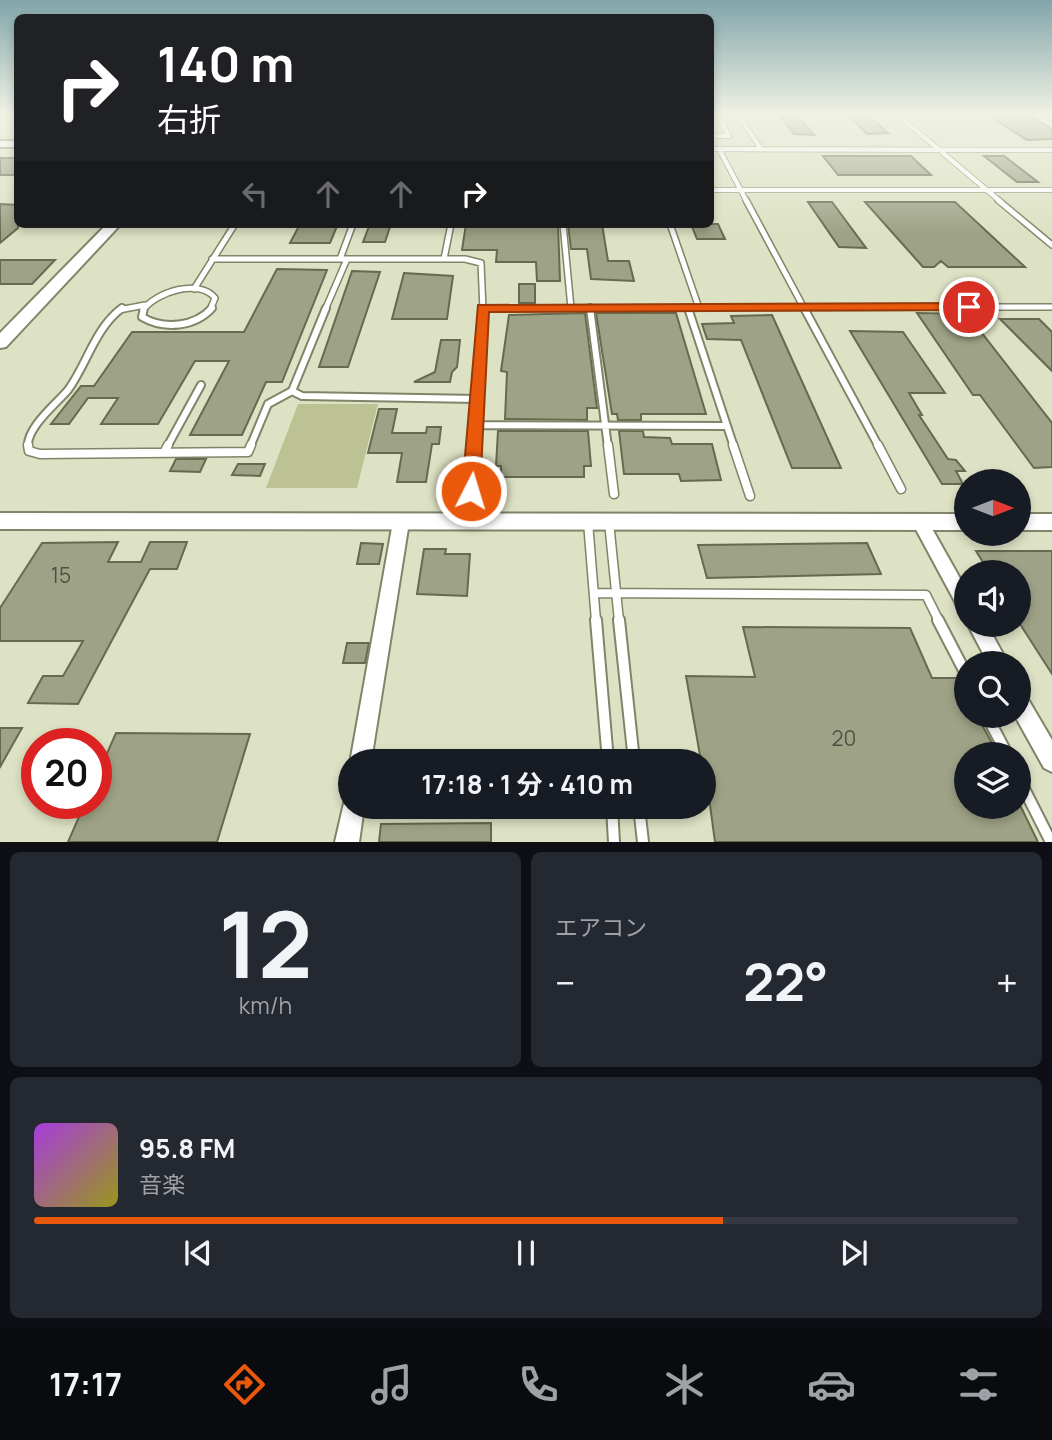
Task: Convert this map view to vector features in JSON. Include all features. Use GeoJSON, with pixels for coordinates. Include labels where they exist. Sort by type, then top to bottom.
{"type":"FeatureCollection","features":[{"type":"Feature","properties":{"kind":"street"},"geometry":{"type":"LineString","coordinates":[[0,343],[110,228]]}},
{"type":"Feature","properties":{"kind":"street"},"geometry":{"type":"LineString","coordinates":[[0,521],[954,522]]}},
{"type":"Feature","properties":{"kind":"street"},"geometry":{"type":"LineString","coordinates":[[362,749],[401,522]]}},
{"type":"Feature","properties":{"kind":"street"},"geometry":{"type":"LineString","coordinates":[[920,522],[954,584]]}},
{"type":"Feature","properties":{"kind":"street"},"geometry":{"type":"LineString","coordinates":[[1031,522],[1052,522]]}},
{"type":"Feature","properties":{"kind":"street"},"geometry":{"type":"LineString","coordinates":[[1031,724],[1052,761]]}},
{"type":"Feature","properties":{"kind":"street"},"geometry":{"type":"LineString","coordinates":[[347,842],[351,819]]}},
{"type":"Feature","properties":{"kind":"lane"},"geometry":{"type":"LineString","coordinates":[[722,154],[901,489]]}},
{"type":"Feature","properties":{"kind":"lane"},"geometry":{"type":"LineString","coordinates":[[944,154],[1052,245]]}},
{"type":"Feature","properties":{"kind":"lane"},"geometry":{"type":"LineString","coordinates":[[714,190],[1052,190]]}},
{"type":"Feature","properties":{"kind":"lane"},"geometry":{"type":"LineString","coordinates":[[194,289],[232,228]]}},
{"type":"Feature","properties":{"kind":"lane"},"geometry":{"type":"LineString","coordinates":[[292,391],[294,380],[344,259],[353,228]]}},
{"type":"Feature","properties":{"kind":"lane"},"geometry":{"type":"LineString","coordinates":[[444,259],[450,228]]}},
{"type":"Feature","properties":{"kind":"lane"},"geometry":{"type":"LineString","coordinates":[[563,228],[571,308]]}},
{"type":"Feature","properties":{"kind":"lane"},"geometry":{"type":"LineString","coordinates":[[671,228],[699,307]]}},
{"type":"Feature","properties":{"kind":"lane"},"geometry":{"type":"LineString","coordinates":[[212,259],[444,259],[481,262],[483,308],[471,491]]}},
{"type":"Feature","properties":{"kind":"lane"},"geometry":{"type":"LineString","coordinates":[[145,305],[142,317],[168,325],[204,316],[215,304],[211,293],[194,289],[171,291],[145,305],[130,306],[117,311],[95,340],[76,376],[27,443],[29,451],[40,454],[248,452],[268,404],[292,391]]}},
{"type":"Feature","properties":{"kind":"lane"},"geometry":{"type":"LineString","coordinates":[[688,307],[750,496]]}},
{"type":"Feature","properties":{"kind":"lane"},"geometry":{"type":"LineString","coordinates":[[483,308],[1052,307]]}},
{"type":"Feature","properties":{"kind":"lane"},"geometry":{"type":"LineString","coordinates":[[590,308],[614,494]]}},
{"type":"Feature","properties":{"kind":"lane"},"geometry":{"type":"LineString","coordinates":[[164,453],[201,385]]}},
{"type":"Feature","properties":{"kind":"lane"},"geometry":{"type":"LineString","coordinates":[[292,391],[302,396],[478,399]]}},
{"type":"Feature","properties":{"kind":"lane"},"geometry":{"type":"LineString","coordinates":[[476,425],[727,426]]}},
{"type":"Feature","properties":{"kind":"lane"},"geometry":{"type":"LineString","coordinates":[[599,522],[594,593],[607,749]]}},
{"type":"Feature","properties":{"kind":"lane"},"geometry":{"type":"LineString","coordinates":[[599,522],[616,593],[633,749]]}},
{"type":"Feature","properties":{"kind":"lane"},"geometry":{"type":"LineString","coordinates":[[594,593],[926,595],[954,651]]}},
{"type":"Feature","properties":{"kind":"lane"},"geometry":{"type":"LineString","coordinates":[[1031,803],[1051,842]]}},
{"type":"Feature","properties":{"kind":"lane"},"geometry":{"type":"LineString","coordinates":[[613,819],[614,842]]}},
{"type":"Feature","properties":{"kind":"lane"},"geometry":{"type":"LineString","coordinates":[[640,819],[643,842]]}},
{"type":"Feature","properties":{"kind":"green space"},"geometry":{"type":"Polygon","coordinates":[[[298,404],[378,404],[357,488],[266,488],[298,404]]]}},
{"type":"Feature","properties":{"kind":"building"},"geometry":{"type":"Polygon","coordinates":[[[823,156],[911,156],[931,175],[838,175],[823,156]]]}},
{"type":"Feature","properties":{"kind":"building"},"geometry":{"type":"Polygon","coordinates":[[[984,156],[1004,156],[1038,182],[1017,182],[984,156]]]}},
{"type":"Feature","properties":{"kind":"building"},"geometry":{"type":"Polygon","coordinates":[[[0,158],[14,158],[14,175],[0,175],[0,158]]]}},
{"type":"Feature","properties":{"kind":"building"},"geometry":{"type":"Polygon","coordinates":[[[808,202],[832,202],[866,248],[839,247],[808,202]]]}},
{"type":"Feature","properties":{"kind":"building"},"geometry":{"type":"Polygon","coordinates":[[[865,202],[955,202],[1025,267],[948,267],[941,261],[934,267],[923,267],[865,202]]]}},
{"type":"Feature","properties":{"kind":"building"},"geometry":{"type":"Polygon","coordinates":[[[0,204],[14,205],[14,228],[18,228],[0,243],[0,204]]]}},
{"type":"Feature","properties":{"kind":"building"},"geometry":{"type":"Polygon","coordinates":[[[714,224],[718,224],[725,239],[697,239],[693,228],[714,228],[714,224]]]}},
{"type":"Feature","properties":{"kind":"building"},"geometry":{"type":"Polygon","coordinates":[[[298,228],[336,228],[330,243],[290,243],[298,228]]]}},
{"type":"Feature","properties":{"kind":"building"},"geometry":{"type":"Polygon","coordinates":[[[368,228],[390,228],[385,242],[363,242],[368,228]]]}},
{"type":"Feature","properties":{"kind":"building"},"geometry":{"type":"Polygon","coordinates":[[[465,228],[558,228],[560,281],[537,281],[536,262],[496,262],[497,250],[462,250],[465,228]]]}},
{"type":"Feature","properties":{"kind":"building"},"geometry":{"type":"Polygon","coordinates":[[[568,228],[603,228],[608,261],[629,261],[634,281],[591,279],[587,249],[571,249],[568,228]]]}},
{"type":"Feature","properties":{"kind":"building"},"geometry":{"type":"Polygon","coordinates":[[[0,260],[55,260],[32,284],[0,284],[0,260]]]}},
{"type":"Feature","properties":{"kind":"building"},"geometry":{"type":"Polygon","coordinates":[[[277,269],[327,270],[282,382],[266,382],[242,435],[190,435],[229,361],[195,361],[158,424],[101,424],[118,398],[88,398],[69,424],[51,424],[81,386],[94,386],[132,332],[244,332],[277,269]]]}},
{"type":"Feature","properties":{"kind":"building"},"geometry":{"type":"Polygon","coordinates":[[[352,271],[380,272],[348,367],[319,367],[352,271]]]}},
{"type":"Feature","properties":{"kind":"building"},"geometry":{"type":"Polygon","coordinates":[[[404,273],[453,276],[447,319],[392,319],[404,273]]]}},
{"type":"Feature","properties":{"kind":"building"},"geometry":{"type":"Polygon","coordinates":[[[519,284],[535,284],[535,303],[519,303],[519,284]]]}},
{"type":"Feature","properties":{"kind":"building"},"geometry":{"type":"Polygon","coordinates":[[[585,313],[597,408],[587,408],[587,420],[505,419],[507,372],[501,371],[509,315],[585,313]]]}},
{"type":"Feature","properties":{"kind":"building"},"geometry":{"type":"Polygon","coordinates":[[[596,313],[676,313],[706,414],[641,414],[641,420],[618,420],[617,414],[612,414],[596,313]]]}},
{"type":"Feature","properties":{"kind":"building"},"geometry":{"type":"Polygon","coordinates":[[[917,313],[967,314],[1052,423],[1052,467],[1034,468],[980,395],[973,395],[917,313]]]}},
{"type":"Feature","properties":{"kind":"building"},"geometry":{"type":"Polygon","coordinates":[[[772,315],[841,468],[792,468],[741,340],[707,339],[702,324],[734,323],[731,316],[772,315]]]}},
{"type":"Feature","properties":{"kind":"building"},"geometry":{"type":"Polygon","coordinates":[[[1000,319],[1039,319],[1052,332],[1052,371],[1000,319]]]}},
{"type":"Feature","properties":{"kind":"building"},"geometry":{"type":"Polygon","coordinates":[[[850,331],[903,332],[945,393],[909,393],[922,415],[919,415],[948,459],[956,460],[963,469],[954,469],[954,484],[942,484],[850,331]]]}},
{"type":"Feature","properties":{"kind":"building"},"geometry":{"type":"Polygon","coordinates":[[[441,340],[460,340],[457,367],[452,372],[450,382],[414,382],[435,372],[441,340]]]}},
{"type":"Feature","properties":{"kind":"building"},"geometry":{"type":"Polygon","coordinates":[[[379,409],[397,409],[392,433],[426,433],[427,427],[441,427],[439,444],[432,444],[426,482],[397,482],[402,453],[368,453],[379,409]]]}},
{"type":"Feature","properties":{"kind":"building"},"geometry":{"type":"Polygon","coordinates":[[[498,431],[588,431],[591,466],[584,466],[584,477],[501,477],[501,466],[496,466],[498,431]]]}},
{"type":"Feature","properties":{"kind":"building"},"geometry":{"type":"Polygon","coordinates":[[[619,431],[643,431],[644,437],[670,438],[672,444],[712,444],[721,480],[681,481],[679,474],[624,474],[619,431]]]}},
{"type":"Feature","properties":{"kind":"building"},"geometry":{"type":"Polygon","coordinates":[[[176,459],[206,459],[200,472],[170,471],[176,459]]]}},
{"type":"Feature","properties":{"kind":"building"},"geometry":{"type":"Polygon","coordinates":[[[238,464],[265,464],[260,476],[232,475],[238,464]]]}},
{"type":"Feature","properties":{"kind":"building"},"geometry":{"type":"Polygon","coordinates":[[[118,542],[108,562],[141,562],[150,542],[187,542],[177,569],[150,569],[78,704],[28,703],[43,676],[63,676],[83,641],[0,641],[0,608],[42,543],[118,542]]]}},
{"type":"Feature","properties":{"kind":"building"},"geometry":{"type":"Polygon","coordinates":[[[361,543],[383,544],[379,564],[357,564],[361,543]]]}},
{"type":"Feature","properties":{"kind":"building"},"geometry":{"type":"Polygon","coordinates":[[[867,543],[881,574],[707,578],[698,545],[867,543]]]}},
{"type":"Feature","properties":{"kind":"building"},"geometry":{"type":"Polygon","coordinates":[[[424,549],[446,549],[445,554],[470,554],[467,596],[417,594],[424,549]]]}},
{"type":"Feature","properties":{"kind":"building"},"geometry":{"type":"Polygon","coordinates":[[[976,551],[1052,551],[1052,674],[1028,637],[1031,637],[1031,560],[982,560],[976,551]]]}},
{"type":"Feature","properties":{"kind":"building"},"geometry":{"type":"Polygon","coordinates":[[[743,627],[910,628],[932,678],[954,678],[954,728],[984,728],[991,742],[954,742],[954,819],[1027,819],[1038,842],[715,842],[712,819],[716,819],[716,749],[699,749],[686,676],[755,677],[743,627]]]}},
{"type":"Feature","properties":{"kind":"building"},"geometry":{"type":"Polygon","coordinates":[[[347,643],[369,643],[365,663],[343,663],[347,643]]]}},
{"type":"Feature","properties":{"kind":"building"},"geometry":{"type":"Polygon","coordinates":[[[0,728],[21,728],[21,730],[0,767],[0,728]]]}},
{"type":"Feature","properties":{"kind":"building"},"geometry":{"type":"Polygon","coordinates":[[[116,733],[250,734],[217,842],[68,842],[78,819],[112,819],[112,742],[116,733]]]}},
{"type":"Feature","properties":{"kind":"building"},"geometry":{"type":"Polygon","coordinates":[[[491,823],[491,842],[379,842],[381,824],[491,823]]]}},
{"type":"Feature","properties":{"kind":"route"},"geometry":{"type":"LineString","coordinates":[[471,491],[483,308],[969,307]]}}]}
